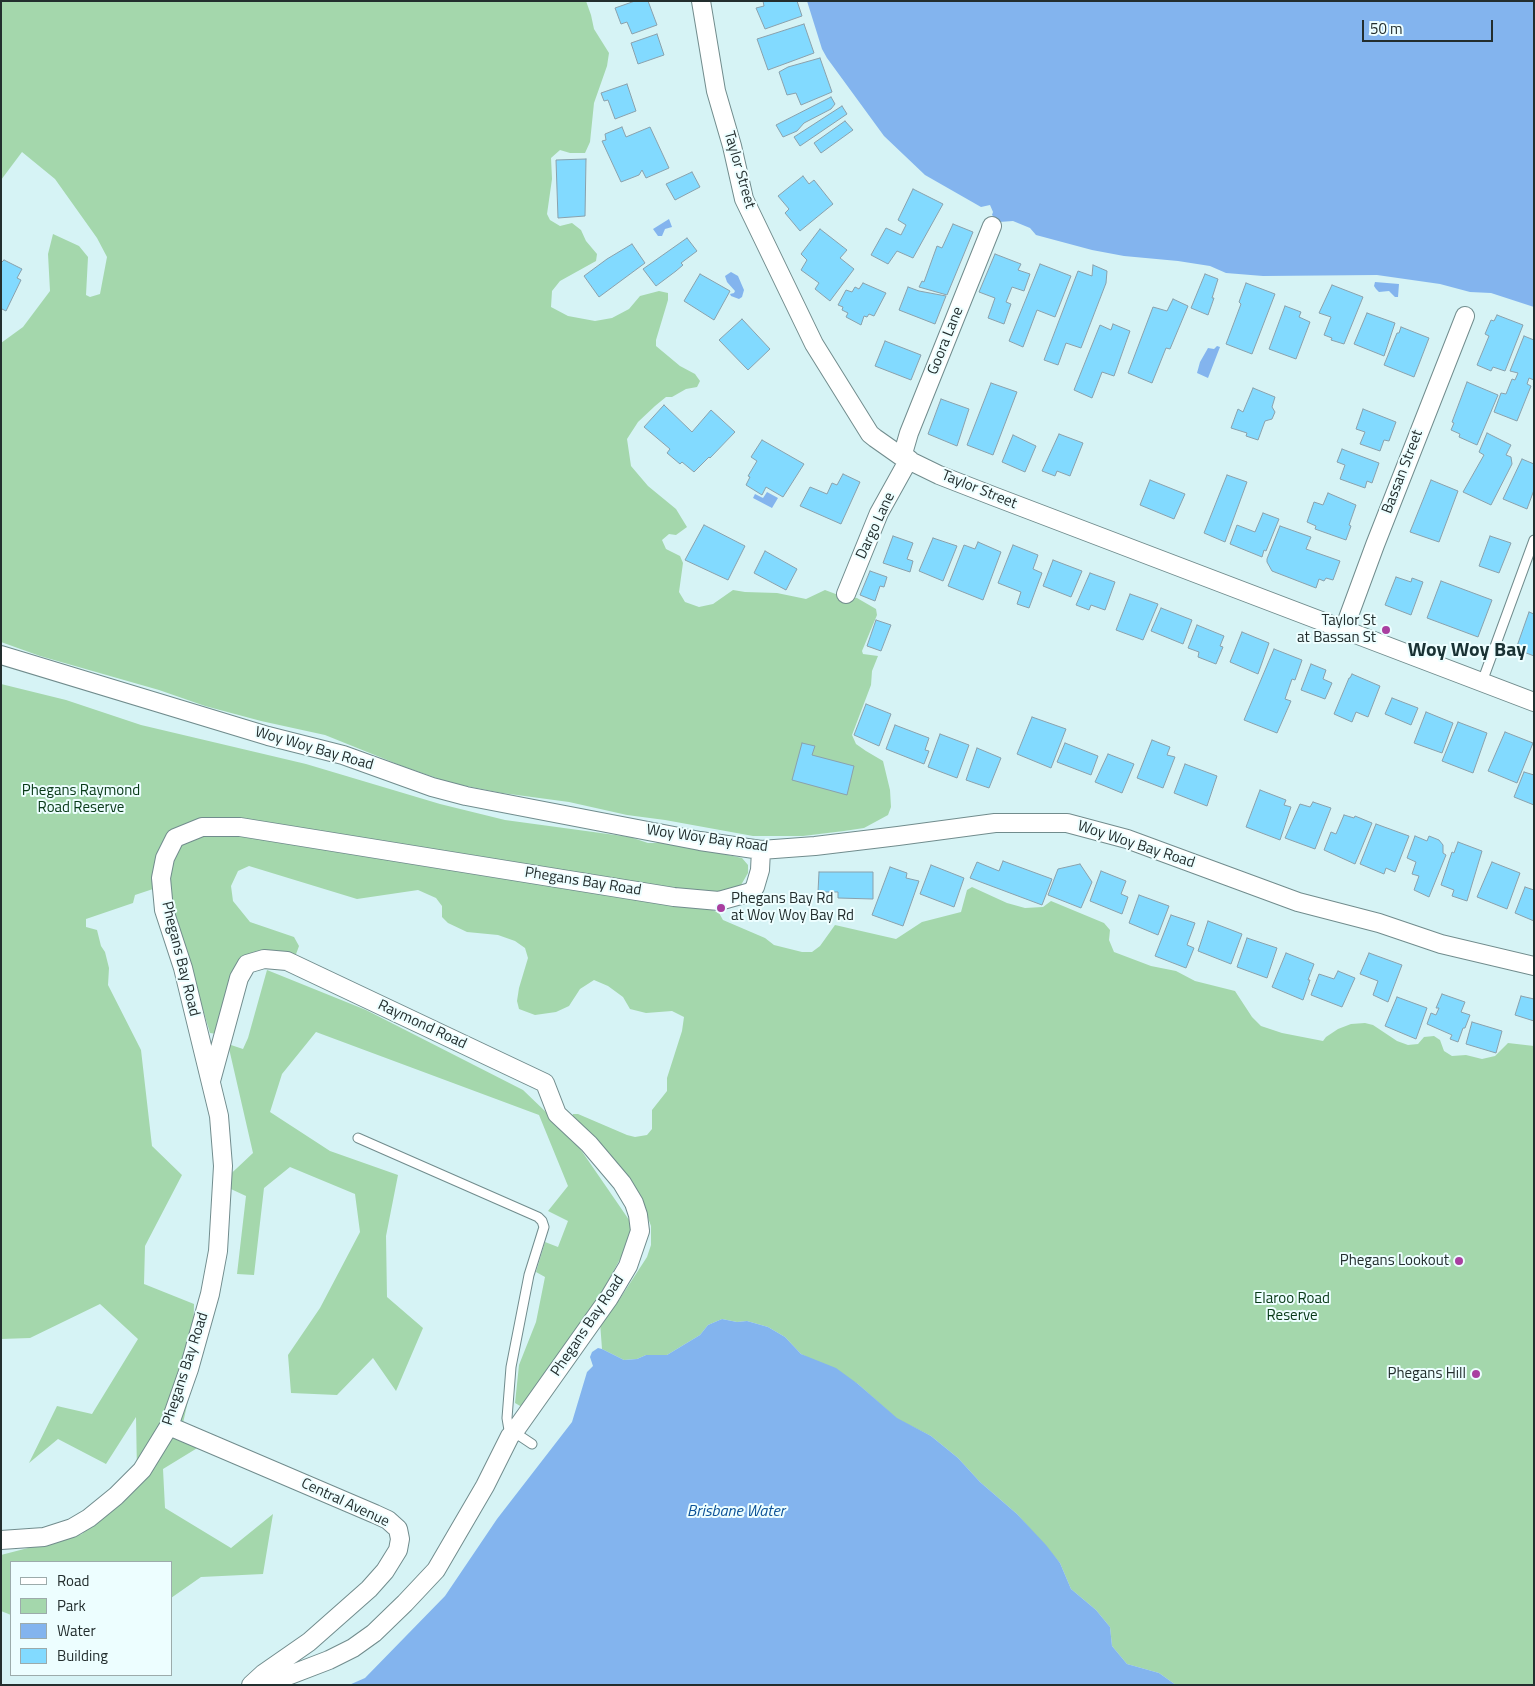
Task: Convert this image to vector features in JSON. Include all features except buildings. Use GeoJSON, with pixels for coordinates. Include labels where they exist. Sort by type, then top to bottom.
{"type":"FeatureCollection","features":[{"type":"Feature","properties":{"kind":"street","name":"Taylor Street"},"geometry":{"type":"LineString","coordinates":[[701,1],[716,91],[732,146],[744,199],[818,352],[870,434],[906,458],[939,474],[1205,578],[1534,702]]}},
{"type":"Feature","properties":{"kind":"street","name":"Goora Lane"},"geometry":{"type":"LineString","coordinates":[[906,458],[909,432],[992,226]]}},
{"type":"Feature","properties":{"kind":"street","name":"Bassan Street"},"geometry":{"type":"LineString","coordinates":[[1344,629],[1465,316]]}},
{"type":"Feature","properties":{"kind":"street","name":"Dargo Lane"},"geometry":{"type":"LineString","coordinates":[[846,594],[879,513],[906,458]]}},
{"type":"Feature","properties":{"kind":"street","name":"Woy Woy Bay Road"},"geometry":{"type":"LineString","coordinates":[[1,655],[268,736],[343,755],[432,787],[466,796],[700,841],[761,850],[815,846],[995,823],[1067,823],[1127,840],[1298,902],[1379,923],[1440,944],[1534,966]]}},
{"type":"Feature","properties":{"kind":"street","name":"Phegans Bay Road"},"geometry":{"type":"LineString","coordinates":[[1,1540],[44,1537],[72,1528],[89,1518],[116,1496],[142,1470],[169,1426],[189,1369],[210,1294],[218,1251],[223,1166],[219,1116],[183,968],[164,910],[161,878],[165,858],[175,838],[202,827],[240,827],[674,897],[718,901],[751,892],[755,887],[760,870],[761,850]]}},
{"type":"Feature","properties":{"kind":"street","name":"Raymond Road"},"geometry":{"type":"LineString","coordinates":[[210,1084],[239,978],[247,964],[264,959],[286,961],[545,1083],[557,1114],[589,1144],[622,1184],[634,1202],[640,1230]]}},
{"type":"Feature","properties":{"kind":"street","name":"Phegans Bay Road"},"geometry":{"type":"LineString","coordinates":[[264,1685],[329,1660],[353,1648],[374,1633],[436,1570],[485,1486],[512,1434],[621,1278],[628,1266],[640,1230]]}},
{"type":"Feature","properties":{"kind":"street","name":"Central Avenue"},"geometry":{"type":"LineString","coordinates":[[169,1426],[375,1514],[388,1520],[398,1528],[400,1538],[398,1550],[385,1571],[369,1589],[309,1642],[263,1674],[252,1685]]}},
{"type":"Feature","properties":{"kind":"lane"},"geometry":{"type":"LineString","coordinates":[[1482,682],[1534,540]]}},
{"type":"Feature","properties":{"kind":"lane"},"geometry":{"type":"LineString","coordinates":[[358,1138],[538,1217],[542,1221],[544,1227],[530,1274],[512,1368],[507,1418],[512,1434],[532,1444]]}},
{"type":"Feature","properties":{"kind":"green space"},"geometry":{"type":"Polygon","coordinates":[[[1,1],[586,1],[594,29],[609,53],[607,66],[594,103],[590,142],[585,153],[570,153],[560,150],[551,158],[552,179],[547,214],[550,220],[560,226],[572,223],[581,230],[586,241],[597,254],[596,261],[560,281],[552,291],[551,307],[568,316],[595,321],[612,318],[629,309],[640,296],[659,291],[668,293],[668,300],[656,340],[656,346],[680,366],[695,374],[700,381],[697,387],[686,389],[672,397],[666,397],[638,422],[627,439],[631,466],[648,486],[676,509],[687,527],[676,535],[669,534],[662,540],[666,549],[680,556],[683,563],[679,592],[685,602],[699,607],[713,604],[733,590],[777,593],[806,599],[825,590],[841,596],[857,598],[876,609],[877,615],[862,651],[863,654],[878,656],[872,671],[871,685],[852,735],[856,744],[883,761],[890,790],[891,807],[888,815],[864,828],[803,836],[753,836],[627,815],[569,802],[502,793],[451,783],[402,766],[325,735],[205,706],[159,690],[40,656],[1,642],[1,343],[23,327],[50,291],[48,254],[53,234],[79,246],[88,257],[86,295],[90,297],[100,294],[107,257],[97,238],[55,179],[22,152],[1,180],[1,1]]]}},
{"type":"Feature","properties":{"kind":"green space","name":"Phegans Raymond Road Reserve"},"geometry":{"type":"Polygon","coordinates":[[[1,684],[66,700],[141,725],[306,764],[440,804],[505,820],[630,837],[648,843],[665,843],[705,850],[742,858],[748,865],[748,873],[741,885],[732,892],[714,894],[198,821],[155,875],[153,889],[135,895],[133,903],[86,919],[86,927],[97,930],[109,968],[108,985],[141,1050],[152,1146],[182,1175],[145,1246],[144,1284],[194,1304],[192,1383],[183,1423],[212,1439],[163,1469],[165,1508],[231,1548],[273,1514],[263,1574],[201,1577],[172,1597],[172,1561],[10,1561],[10,1615],[1,1611],[1,1555],[82,1534],[137,1472],[136,1417],[106,1464],[58,1439],[29,1463],[57,1406],[92,1414],[138,1339],[100,1304],[30,1338],[1,1339],[1,684]]]}},
{"type":"Feature","properties":{"kind":"green space","name":"Elaroo Road Reserve"},"geometry":{"type":"Polygon","coordinates":[[[202,833],[239,834],[701,905],[719,913],[723,920],[765,938],[774,945],[802,952],[812,952],[820,946],[835,925],[896,939],[922,922],[961,912],[967,890],[972,887],[1007,903],[1025,908],[1043,907],[1051,901],[1104,923],[1110,930],[1109,940],[1114,952],[1151,966],[1176,971],[1195,981],[1235,991],[1252,1017],[1261,1026],[1282,1033],[1323,1041],[1338,1029],[1351,1024],[1365,1023],[1373,1025],[1397,1041],[1408,1045],[1418,1044],[1424,1037],[1434,1036],[1440,1040],[1444,1051],[1452,1056],[1466,1055],[1482,1059],[1495,1056],[1508,1043],[1534,1046],[1534,1685],[1176,1685],[1159,1673],[1127,1664],[1112,1646],[1110,1627],[1096,1610],[1071,1589],[1060,1563],[1017,1514],[980,1482],[958,1458],[931,1436],[897,1419],[858,1384],[801,1354],[785,1337],[768,1327],[747,1321],[737,1322],[722,1319],[708,1325],[700,1335],[667,1355],[646,1355],[637,1359],[624,1360],[602,1349],[600,1322],[619,1300],[647,1257],[651,1245],[651,1226],[639,1193],[602,1146],[572,1117],[573,1114],[578,1114],[635,1137],[647,1135],[652,1129],[652,1110],[667,1091],[667,1078],[682,1031],[684,1017],[672,1011],[646,1013],[630,1009],[623,997],[608,986],[594,980],[580,989],[569,1006],[556,1012],[535,1015],[519,1009],[517,1001],[528,958],[525,948],[515,941],[498,935],[467,932],[448,923],[442,917],[442,906],[436,898],[418,890],[357,899],[249,866],[238,871],[231,886],[233,901],[250,922],[294,937],[299,946],[295,957],[255,953],[217,1034],[210,1033],[170,900],[168,877],[171,857],[179,844],[202,833]]]}},
{"type":"Feature","properties":{"kind":"green space"},"geometry":{"type":"Polygon","coordinates":[[[267,970],[366,1010],[523,1090],[572,1137],[636,1230],[591,1312],[522,1407],[515,1403],[519,1365],[536,1322],[545,1277],[536,1272],[545,1242],[558,1247],[568,1221],[548,1211],[568,1186],[539,1115],[316,1032],[282,1074],[270,1112],[330,1151],[398,1175],[386,1236],[387,1297],[423,1328],[396,1391],[373,1358],[337,1395],[291,1393],[288,1355],[320,1308],[360,1232],[355,1194],[290,1167],[264,1188],[254,1275],[237,1274],[246,1196],[220,1184],[253,1153],[228,1044],[243,1049],[248,1038],[267,970]]]}},
{"type":"Feature","properties":{"kind":"water"},"geometry":{"type":"Polygon","coordinates":[[[807,1],[1534,1],[1534,307],[1491,293],[1470,292],[1440,284],[1377,275],[1263,276],[1226,273],[1210,266],[1124,256],[1092,250],[1036,235],[1030,228],[1013,221],[999,222],[992,215],[993,212],[990,205],[981,207],[925,175],[884,136],[827,58],[822,49],[807,1]]]}},
{"type":"Feature","properties":{"kind":"water"},"geometry":{"type":"Polygon","coordinates":[[[669,219],[672,227],[665,229],[662,236],[658,236],[653,229],[669,219]]]}},
{"type":"Feature","properties":{"kind":"water"},"geometry":{"type":"Polygon","coordinates":[[[731,272],[738,276],[744,290],[742,297],[739,299],[730,294],[735,291],[727,282],[725,276],[731,272]]]}},
{"type":"Feature","properties":{"kind":"water"},"geometry":{"type":"Polygon","coordinates":[[[1375,282],[1399,284],[1398,297],[1395,297],[1389,291],[1379,292],[1374,286],[1375,282]]]}},
{"type":"Feature","properties":{"kind":"water"},"geometry":{"type":"Polygon","coordinates":[[[1217,346],[1220,347],[1208,378],[1197,373],[1200,362],[1208,348],[1214,349],[1217,346]]]}},
{"type":"Feature","properties":{"kind":"water"},"geometry":{"type":"Polygon","coordinates":[[[767,492],[778,498],[772,508],[753,498],[755,494],[763,498],[767,492]]]}},
{"type":"Feature","properties":{"kind":"water","name":"Brisbane Water"},"geometry":{"type":"Polygon","coordinates":[[[722,1319],[737,1322],[747,1321],[768,1327],[785,1337],[801,1354],[836,1368],[858,1384],[897,1418],[931,1436],[958,1458],[980,1482],[1017,1514],[1046,1545],[1060,1563],[1071,1589],[1096,1610],[1110,1627],[1112,1646],[1127,1664],[1159,1673],[1176,1685],[349,1685],[365,1678],[445,1596],[497,1519],[572,1422],[587,1372],[593,1366],[590,1357],[592,1352],[598,1348],[602,1349],[624,1360],[637,1359],[646,1355],[667,1355],[700,1335],[708,1325],[722,1319]]]}},
{"type":"Feature","properties":{"kind":"place","name":"Taylor St at Bassan St"},"geometry":{"type":"Point","coordinates":[1386,630]}},
{"type":"Feature","properties":{"kind":"place","name":"Phegans Bay Rd at Woy Woy Bay Rd"},"geometry":{"type":"Point","coordinates":[721,908]}},
{"type":"Feature","properties":{"kind":"place","name":"Phegans Lookout"},"geometry":{"type":"Point","coordinates":[1459,1261]}},
{"type":"Feature","properties":{"kind":"place","name":"Phegans Hill"},"geometry":{"type":"Point","coordinates":[1476,1374]}},
{"type":"Feature","properties":{"kind":"district","name":"Woy Woy Bay"},"geometry":{"type":"Point","coordinates":[1467,651]}}]}
